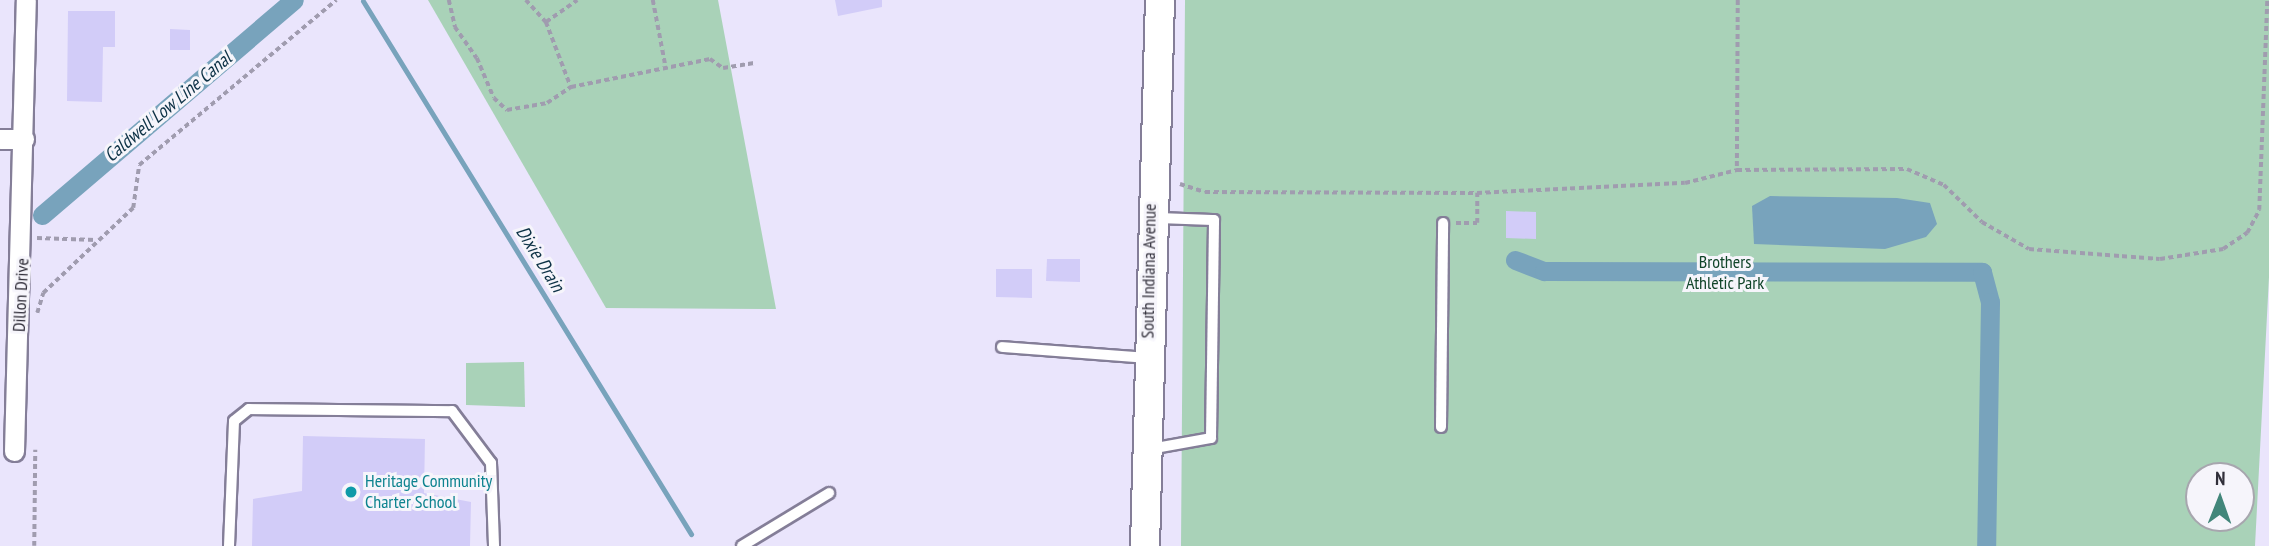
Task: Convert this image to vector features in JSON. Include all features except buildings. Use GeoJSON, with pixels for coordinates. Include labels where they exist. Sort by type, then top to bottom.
{"type":"FeatureCollection","features":[{"type":"Feature","properties":{"kind":"main road","name":"South Indiana Avenue"},"geometry":{"type":"LineString","coordinates":[[1144,545],[1150,218],[1160,0]]}},
{"type":"Feature","properties":{"kind":"street","name":"Dillon Drive"},"geometry":{"type":"LineString","coordinates":[[14,451],[24,237],[26,0]]}},
{"type":"Feature","properties":{"kind":"street"},"geometry":{"type":"LineString","coordinates":[[0,139],[24,139]]}},
{"type":"Feature","properties":{"kind":"lane"},"geometry":{"type":"LineString","coordinates":[[1146,449],[1192,446],[1211,438],[1214,220],[1150,218]]}},
{"type":"Feature","properties":{"kind":"lane"},"geometry":{"type":"LineString","coordinates":[[1440,427],[1443,223]]}},
{"type":"Feature","properties":{"kind":"lane"},"geometry":{"type":"LineString","coordinates":[[1002,347],[1147,358]]}},
{"type":"Feature","properties":{"kind":"lane"},"geometry":{"type":"LineString","coordinates":[[229,546],[234,421],[249,410],[452,411],[491,463],[494,546]]}},
{"type":"Feature","properties":{"kind":"lane"},"geometry":{"type":"LineString","coordinates":[[742,546],[828,493]]}},
{"type":"Feature","properties":{"kind":"path"},"geometry":{"type":"LineString","coordinates":[[36,318],[43,293],[133,208],[139,165],[336,0]]}},
{"type":"Feature","properties":{"kind":"path"},"geometry":{"type":"LineString","coordinates":[[449,0],[455,27],[478,58],[494,98],[508,110],[547,103],[571,87],[710,59],[723,68],[756,63]]}},
{"type":"Feature","properties":{"kind":"path"},"geometry":{"type":"LineString","coordinates":[[526,0],[546,22],[560,72],[571,87]]}},
{"type":"Feature","properties":{"kind":"path"},"geometry":{"type":"LineString","coordinates":[[546,22],[577,0]]}},
{"type":"Feature","properties":{"kind":"path"},"geometry":{"type":"LineString","coordinates":[[653,0],[666,68]]}},
{"type":"Feature","properties":{"kind":"path"},"geometry":{"type":"LineString","coordinates":[[1737,170],[1738,0]]}},
{"type":"Feature","properties":{"kind":"path"},"geometry":{"type":"LineString","coordinates":[[1180,184],[1205,192],[1478,193],[1685,183],[1737,170],[1907,169],[1944,185],[2005,238],[2054,254],[2160,259],[2223,249],[2247,233],[2259,210],[2267,0]]}},
{"type":"Feature","properties":{"kind":"path"},"geometry":{"type":"LineString","coordinates":[[1443,223],[1477,223],[1478,193]]}},
{"type":"Feature","properties":{"kind":"path"},"geometry":{"type":"LineString","coordinates":[[24,237],[97,240]]}},
{"type":"Feature","properties":{"kind":"path"},"geometry":{"type":"LineString","coordinates":[[34,546],[35,436]]}},
{"type":"Feature","properties":{"kind":"green space"},"geometry":{"type":"Polygon","coordinates":[[[428,0],[718,0],[776,309],[606,308],[428,0]]]}},
{"type":"Feature","properties":{"kind":"green space","name":"Brothers Athletic Park"},"geometry":{"type":"Polygon","coordinates":[[[1185,0],[2269,0],[2269,277],[2255,546],[1181,546],[1185,0]]]}},
{"type":"Feature","properties":{"kind":"green space"},"geometry":{"type":"Polygon","coordinates":[[[524,362],[525,407],[466,405],[466,363],[524,362]]]}},
{"type":"Feature","properties":{"kind":"water"},"geometry":{"type":"Polygon","coordinates":[[[1770,196],[1897,198],[1930,203],[1937,224],[1926,237],[1885,249],[1754,244],[1752,206],[1770,196]]]}},
{"type":"Feature","properties":{"kind":"waterway","name":"Caldwell Low Line Canal"},"geometry":{"type":"LineString","coordinates":[[42,215],[294,0]]}},
{"type":"Feature","properties":{"kind":"waterway","name":"Dixie Drain"},"geometry":{"type":"LineString","coordinates":[[363,1],[691,534]]}},
{"type":"Feature","properties":{"kind":"waterway"},"geometry":{"type":"LineString","coordinates":[[1515,260],[1544,271],[1982,272],[1990,302],[1986,546]]}},
{"type":"Feature","properties":{"kind":"place","name":"Heritage Community Charter School"},"geometry":{"type":"Point","coordinates":[351,492]}}]}
